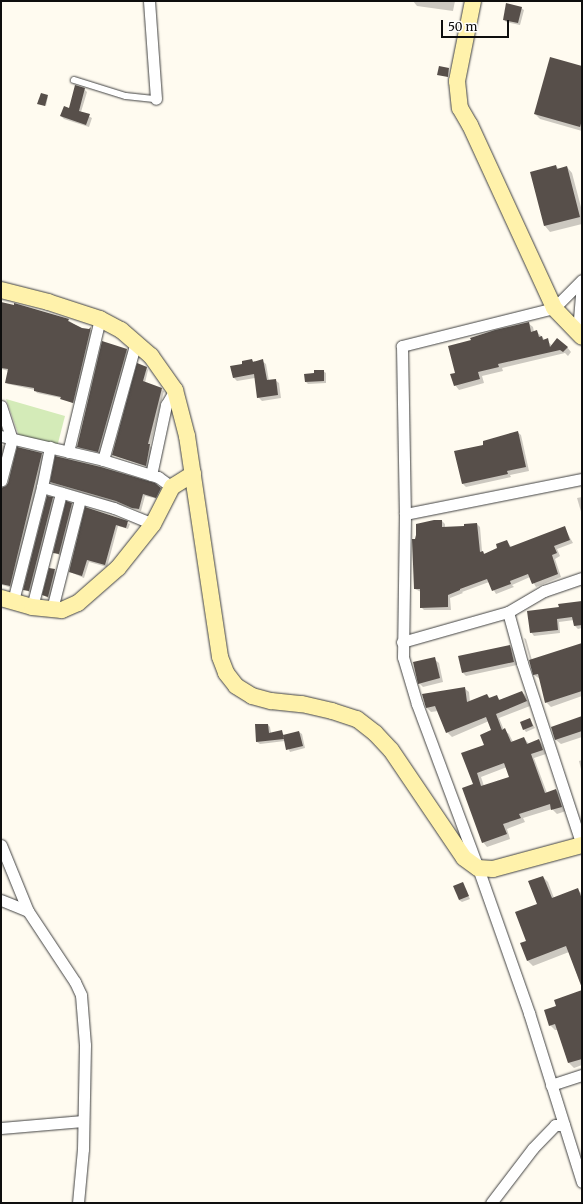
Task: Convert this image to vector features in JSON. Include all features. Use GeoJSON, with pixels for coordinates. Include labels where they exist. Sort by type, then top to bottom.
{"type":"FeatureCollection","features":[{"type":"Feature","properties":{"kind":"main road"},"geometry":{"type":"LineString","coordinates":[[473,1],[457,81],[460,108],[470,125],[554,308],[580,334]]}},
{"type":"Feature","properties":{"kind":"main road"},"geometry":{"type":"LineString","coordinates":[[1,290],[48,302],[100,319],[121,330],[151,356],[175,390],[187,436],[220,657],[226,674],[236,686],[252,696],[271,701],[302,704],[332,710],[357,719],[375,733],[391,750],[464,858],[478,868],[493,869],[582,845]]}},
{"type":"Feature","properties":{"kind":"main road"},"geometry":{"type":"LineString","coordinates":[[7,600],[32,607],[62,610],[78,603],[118,568],[153,524],[172,487],[193,474]]}},
{"type":"Feature","properties":{"kind":"street"},"geometry":{"type":"LineString","coordinates":[[149,1],[156,99]]}},
{"type":"Feature","properties":{"kind":"street"},"geometry":{"type":"LineString","coordinates":[[582,280],[554,308],[402,346],[405,514],[402,642],[403,658],[417,704],[478,868],[529,1013],[582,1182]]}},
{"type":"Feature","properties":{"kind":"street"},"geometry":{"type":"LineString","coordinates":[[580,334],[582,284]]}},
{"type":"Feature","properties":{"kind":"street"},"geometry":{"type":"LineString","coordinates":[[68,452],[100,319]]}},
{"type":"Feature","properties":{"kind":"street"},"geometry":{"type":"LineString","coordinates":[[103,460],[136,342]]}},
{"type":"Feature","properties":{"kind":"street"},"geometry":{"type":"LineString","coordinates":[[151,475],[166,405],[175,390]]}},
{"type":"Feature","properties":{"kind":"street"},"geometry":{"type":"LineString","coordinates":[[1,406],[12,439],[1,481]]}},
{"type":"Feature","properties":{"kind":"street"},"geometry":{"type":"LineString","coordinates":[[1,436],[103,460],[158,477],[172,487]]}},
{"type":"Feature","properties":{"kind":"street"},"geometry":{"type":"LineString","coordinates":[[7,600],[42,488],[50,447]]}},
{"type":"Feature","properties":{"kind":"street"},"geometry":{"type":"LineString","coordinates":[[405,514],[582,479]]}},
{"type":"Feature","properties":{"kind":"street"},"geometry":{"type":"LineString","coordinates":[[42,488],[80,500],[114,508],[153,524]]}},
{"type":"Feature","properties":{"kind":"street"},"geometry":{"type":"LineString","coordinates":[[32,607],[61,493]]}},
{"type":"Feature","properties":{"kind":"street"},"geometry":{"type":"LineString","coordinates":[[52,609],[80,500]]}},
{"type":"Feature","properties":{"kind":"street"},"geometry":{"type":"LineString","coordinates":[[402,642],[508,612],[544,591],[582,578]]}},
{"type":"Feature","properties":{"kind":"street"},"geometry":{"type":"LineString","coordinates":[[508,612],[522,663],[582,845]]}},
{"type":"Feature","properties":{"kind":"street"},"geometry":{"type":"LineString","coordinates":[[1,845],[28,911],[75,982],[81,996],[85,1045],[83,1149],[78,1203]]}},
{"type":"Feature","properties":{"kind":"street"},"geometry":{"type":"LineString","coordinates":[[1,900],[28,911]]}},
{"type":"Feature","properties":{"kind":"street"},"geometry":{"type":"LineString","coordinates":[[552,1085],[582,1075]]}},
{"type":"Feature","properties":{"kind":"street"},"geometry":{"type":"LineString","coordinates":[[1,1128],[83,1121]]}},
{"type":"Feature","properties":{"kind":"street"},"geometry":{"type":"LineString","coordinates":[[491,1203],[533,1148],[555,1126],[564,1125]]}},
{"type":"Feature","properties":{"kind":"lane"},"geometry":{"type":"LineString","coordinates":[[74,80],[126,96],[156,99]]}},
{"type":"Feature","properties":{"kind":"green space"},"geometry":{"type":"Polygon","coordinates":[[[6,399],[65,416],[57,447],[19,436],[6,399]]]}},
{"type":"Feature","properties":{"kind":"building"},"geometry":{"type":"Polygon","coordinates":[[[506,3],[522,7],[518,23],[503,20],[506,3]]]}},
{"type":"Feature","properties":{"kind":"building"},"geometry":{"type":"Polygon","coordinates":[[[550,57],[582,66],[582,120],[580,127],[534,114],[550,57]]]}},
{"type":"Feature","properties":{"kind":"building"},"geometry":{"type":"Polygon","coordinates":[[[439,66],[449,68],[448,77],[437,75],[439,66]]]}},
{"type":"Feature","properties":{"kind":"building"},"geometry":{"type":"Polygon","coordinates":[[[75,85],[85,88],[79,111],[90,114],[86,125],[60,116],[64,106],[69,108],[75,85]]]}},
{"type":"Feature","properties":{"kind":"building"},"geometry":{"type":"Polygon","coordinates":[[[41,93],[48,95],[45,106],[37,104],[41,93]]]}},
{"type":"Feature","properties":{"kind":"building"},"geometry":{"type":"Polygon","coordinates":[[[556,165],[557,169],[567,166],[580,217],[544,226],[530,172],[556,165]]]}},
{"type":"Feature","properties":{"kind":"building"},"geometry":{"type":"Polygon","coordinates":[[[1,302],[14,305],[14,303],[69,319],[68,321],[82,328],[89,329],[91,327],[73,403],[60,399],[61,397],[34,391],[34,388],[5,383],[8,369],[1,368],[1,302]]]}},
{"type":"Feature","properties":{"kind":"building"},"geometry":{"type":"Polygon","coordinates":[[[529,322],[531,332],[537,330],[539,337],[542,336],[543,340],[548,338],[550,347],[557,338],[568,347],[563,352],[560,350],[498,364],[499,367],[478,372],[480,379],[454,386],[450,374],[455,373],[448,346],[471,340],[470,338],[495,330],[529,322]]]}},
{"type":"Feature","properties":{"kind":"building"},"geometry":{"type":"Polygon","coordinates":[[[102,341],[127,349],[98,452],[77,447],[102,341]]]}},
{"type":"Feature","properties":{"kind":"building"},"geometry":{"type":"Polygon","coordinates":[[[252,359],[253,362],[263,359],[267,380],[276,379],[278,395],[257,398],[254,374],[233,378],[230,366],[242,364],[242,361],[252,359]]]}},
{"type":"Feature","properties":{"kind":"building"},"geometry":{"type":"Polygon","coordinates":[[[137,363],[147,367],[143,381],[162,388],[148,444],[150,444],[146,466],[112,455],[137,363]]]}},
{"type":"Feature","properties":{"kind":"building"},"geometry":{"type":"Polygon","coordinates":[[[314,370],[324,370],[324,381],[305,382],[304,374],[314,373],[314,370]]]}},
{"type":"Feature","properties":{"kind":"building"},"geometry":{"type":"Polygon","coordinates":[[[518,431],[526,467],[507,471],[508,474],[462,484],[454,451],[483,445],[483,441],[518,431]]]}},
{"type":"Feature","properties":{"kind":"building"},"geometry":{"type":"Polygon","coordinates":[[[17,447],[42,453],[10,586],[1,584],[1,488],[6,486],[8,483],[17,447]]]}},
{"type":"Feature","properties":{"kind":"building"},"geometry":{"type":"Polygon","coordinates":[[[55,456],[101,467],[155,483],[161,488],[156,498],[143,494],[139,509],[132,508],[116,501],[50,482],[55,456]]]}},
{"type":"Feature","properties":{"kind":"building"},"geometry":{"type":"Polygon","coordinates":[[[47,496],[53,497],[29,591],[23,590],[47,496]]]}},
{"type":"Feature","properties":{"kind":"building"},"geometry":{"type":"Polygon","coordinates":[[[66,501],[72,503],[59,554],[53,553],[66,501]]]}},
{"type":"Feature","properties":{"kind":"building"},"geometry":{"type":"Polygon","coordinates":[[[85,507],[128,521],[126,528],[116,525],[105,565],[87,560],[82,576],[69,572],[85,507]]]}},
{"type":"Feature","properties":{"kind":"building"},"geometry":{"type":"Polygon","coordinates":[[[434,520],[442,520],[442,527],[464,526],[464,524],[477,523],[480,552],[483,551],[484,554],[497,548],[496,544],[507,540],[510,547],[565,526],[570,540],[554,546],[557,553],[552,555],[558,574],[532,584],[528,574],[510,581],[511,584],[492,591],[487,579],[448,595],[448,607],[420,608],[420,589],[414,589],[412,539],[415,539],[416,524],[434,520]]]}},
{"type":"Feature","properties":{"kind":"building"},"geometry":{"type":"Polygon","coordinates":[[[49,568],[55,569],[48,597],[42,595],[49,568]]]}},
{"type":"Feature","properties":{"kind":"building"},"geometry":{"type":"Polygon","coordinates":[[[582,601],[582,625],[574,626],[572,617],[557,619],[558,630],[530,633],[527,611],[559,607],[558,604],[582,601]]]}},
{"type":"Feature","properties":{"kind":"building"},"geometry":{"type":"Polygon","coordinates":[[[582,643],[582,691],[545,703],[538,674],[533,675],[529,660],[582,643]]]}},
{"type":"Feature","properties":{"kind":"building"},"geometry":{"type":"Polygon","coordinates":[[[510,645],[514,662],[462,673],[458,656],[510,645]]]}},
{"type":"Feature","properties":{"kind":"building"},"geometry":{"type":"Polygon","coordinates":[[[435,657],[440,678],[418,684],[413,662],[435,657]]]}},
{"type":"Feature","properties":{"kind":"building"},"geometry":{"type":"Polygon","coordinates":[[[465,687],[467,702],[487,694],[489,698],[497,695],[499,700],[522,691],[527,701],[496,714],[502,730],[505,728],[511,742],[524,737],[527,744],[539,739],[543,750],[531,754],[545,793],[556,789],[562,807],[551,810],[550,804],[519,814],[521,818],[503,824],[507,834],[482,843],[462,788],[473,784],[461,753],[484,745],[480,735],[491,730],[486,717],[446,733],[435,706],[426,708],[422,694],[465,687]],[[504,763],[477,773],[481,786],[509,777],[504,763]]]}},
{"type":"Feature","properties":{"kind":"building"},"geometry":{"type":"Polygon","coordinates":[[[582,716],[582,731],[555,740],[551,727],[582,716]]]}},
{"type":"Feature","properties":{"kind":"building"},"geometry":{"type":"Polygon","coordinates":[[[530,718],[533,726],[523,730],[520,722],[530,718]]]}},
{"type":"Feature","properties":{"kind":"building"},"geometry":{"type":"Polygon","coordinates":[[[255,724],[268,724],[269,733],[282,730],[284,739],[256,742],[255,724]]]}},
{"type":"Feature","properties":{"kind":"building"},"geometry":{"type":"Polygon","coordinates":[[[299,731],[303,746],[286,750],[283,735],[299,731]]]}},
{"type":"Feature","properties":{"kind":"building"},"geometry":{"type":"Polygon","coordinates":[[[543,876],[552,898],[578,888],[582,899],[582,988],[566,946],[527,961],[520,943],[526,941],[515,912],[537,904],[528,881],[543,876]]]}},
{"type":"Feature","properties":{"kind":"building"},"geometry":{"type":"Polygon","coordinates":[[[463,882],[469,896],[459,900],[453,886],[463,882]]]}},
{"type":"Feature","properties":{"kind":"building"},"geometry":{"type":"Polygon","coordinates":[[[582,990],[582,1059],[568,1063],[555,1024],[549,1026],[544,1010],[556,1006],[554,1000],[582,990]]]}}]}
